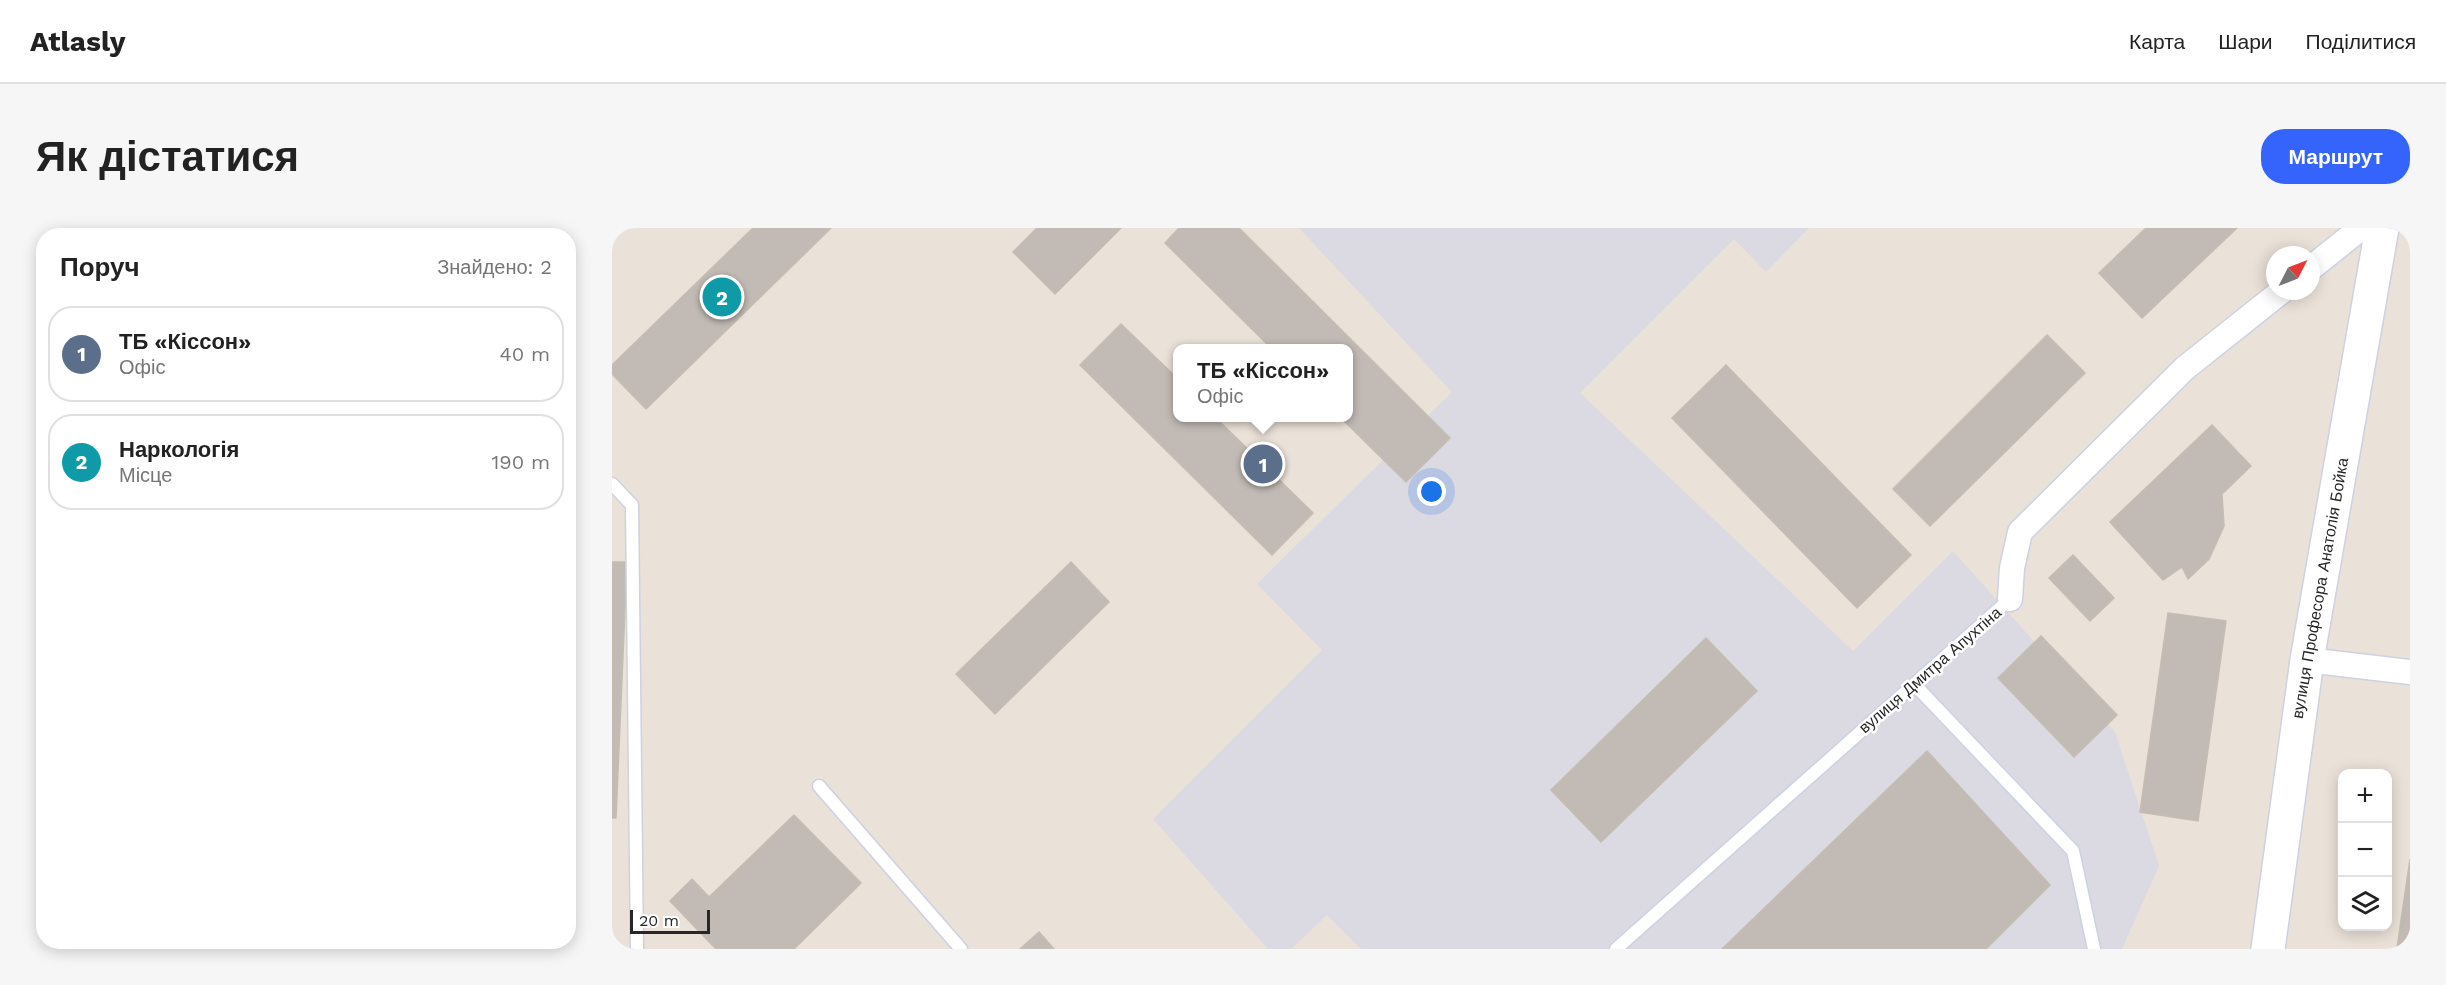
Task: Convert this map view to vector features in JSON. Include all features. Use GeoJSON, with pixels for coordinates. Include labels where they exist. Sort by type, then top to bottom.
{"type":"FeatureCollection","features":[{"type":"Feature","properties":{"kind":"main road","name":"вулиця Професора Анатолія Бойка"},"geometry":{"type":"LineString","coordinates":[[2268,949],[2307,660],[2382,228]]}},
{"type":"Feature","properties":{"kind":"street"},"geometry":{"type":"LineString","coordinates":[[2320,261],[2361,228]]}},
{"type":"Feature","properties":{"kind":"street","name":"вулиця Дмитра Апухтіна"},"geometry":{"type":"LineString","coordinates":[[2010,599],[2012,568],[2020,532],[2185,368],[2271,300]]}},
{"type":"Feature","properties":{"kind":"street"},"geometry":{"type":"LineString","coordinates":[[2307,660],[2410,672]]}},
{"type":"Feature","properties":{"kind":"lane"},"geometry":{"type":"LineString","coordinates":[[612,484],[632,505],[637,949]]}},
{"type":"Feature","properties":{"kind":"lane","name":"вулиця Дмитра Апухтіна"},"geometry":{"type":"LineString","coordinates":[[1616,949],[2010,599]]}},
{"type":"Feature","properties":{"kind":"lane"},"geometry":{"type":"LineString","coordinates":[[1914,684],[2073,851],[2094,949]]}},
{"type":"Feature","properties":{"kind":"lane"},"geometry":{"type":"LineString","coordinates":[[819,786],[961,949]]}},
{"type":"Feature","properties":{"kind":"shaded area"},"geometry":{"type":"Polygon","coordinates":[[[1299,228],[1809,228],[1766,272],[1734,239],[1580,393],[1853,651],[1953,551],[2115,732],[2159,866],[2122,949],[1361,949],[1327,915],[1291,949],[1268,949],[1153,819],[1322,650],[1257,584],[1452,392],[1299,228]]]}},
{"type":"Feature","properties":{"kind":"building"},"geometry":{"type":"Polygon","coordinates":[[[753,228],[831,228],[646,409],[612,374],[612,365],[753,228]]]}},
{"type":"Feature","properties":{"kind":"building"},"geometry":{"type":"Polygon","coordinates":[[[1037,228],[1121,228],[1055,294],[1013,252],[1037,228]]]}},
{"type":"Feature","properties":{"kind":"building"},"geometry":{"type":"Polygon","coordinates":[[[1179,228],[1239,228],[1450,438],[1406,482],[1345,422],[1353,422],[1353,344],[1267,344],[1165,243],[1179,228]]]}},
{"type":"Feature","properties":{"kind":"building"},"geometry":{"type":"Polygon","coordinates":[[[2146,228],[2237,228],[2142,318],[2099,273],[2146,228]]]}},
{"type":"Feature","properties":{"kind":"building"},"geometry":{"type":"Polygon","coordinates":[[[1121,324],[1173,374],[1173,422],[1220,422],[1313,513],[1272,555],[1080,365],[1121,324]]]}},
{"type":"Feature","properties":{"kind":"building"},"geometry":{"type":"Polygon","coordinates":[[[2047,335],[2085,373],[1930,526],[1893,489],[2047,335]]]}},
{"type":"Feature","properties":{"kind":"building"},"geometry":{"type":"Polygon","coordinates":[[[1726,365],[1911,555],[1857,608],[1672,418],[1726,365]]]}},
{"type":"Feature","properties":{"kind":"building"},"geometry":{"type":"Polygon","coordinates":[[[2212,425],[2251,466],[2222,494],[2224,526],[2209,559],[2188,579],[2182,567],[2163,580],[2110,522],[2212,425]]]}},
{"type":"Feature","properties":{"kind":"building"},"geometry":{"type":"Polygon","coordinates":[[[2073,555],[2114,598],[2090,621],[2049,578],[2073,555]]]}},
{"type":"Feature","properties":{"kind":"building"},"geometry":{"type":"Polygon","coordinates":[[[612,562],[627,562],[616,818],[612,818],[612,562]]]}},
{"type":"Feature","properties":{"kind":"building"},"geometry":{"type":"Polygon","coordinates":[[[1071,562],[1109,602],[995,714],[956,674],[1071,562]]]}},
{"type":"Feature","properties":{"kind":"building"},"geometry":{"type":"Polygon","coordinates":[[[2168,613],[2226,621],[2198,821],[2140,812],[2168,613]]]}},
{"type":"Feature","properties":{"kind":"building"},"geometry":{"type":"Polygon","coordinates":[[[2041,636],[2117,715],[2074,757],[1998,678],[2041,636]]]}},
{"type":"Feature","properties":{"kind":"building"},"geometry":{"type":"Polygon","coordinates":[[[1706,638],[1757,691],[1601,842],[1551,790],[1706,638]]]}},
{"type":"Feature","properties":{"kind":"building"},"geometry":{"type":"Polygon","coordinates":[[[1927,751],[2050,885],[1986,949],[1722,949],[1927,751]]]}},
{"type":"Feature","properties":{"kind":"building"},"geometry":{"type":"Polygon","coordinates":[[[794,815],[861,883],[794,949],[716,949],[670,901],[692,879],[709,897],[794,815]]]}},
{"type":"Feature","properties":{"kind":"building"},"geometry":{"type":"Polygon","coordinates":[[[2410,859],[2410,949],[2405,949],[2397,948],[2410,859]]]}},
{"type":"Feature","properties":{"kind":"building"},"geometry":{"type":"Polygon","coordinates":[[[1039,932],[1054,949],[1020,949],[1039,932]]]}},
{"type":"Feature","properties":{"kind":"place","name":"Наркологія"},"geometry":{"type":"Point","coordinates":[722,297]}},
{"type":"Feature","properties":{"kind":"place","name":"ТБ «Кіссон»"},"geometry":{"type":"Point","coordinates":[1263,464]}}]}
